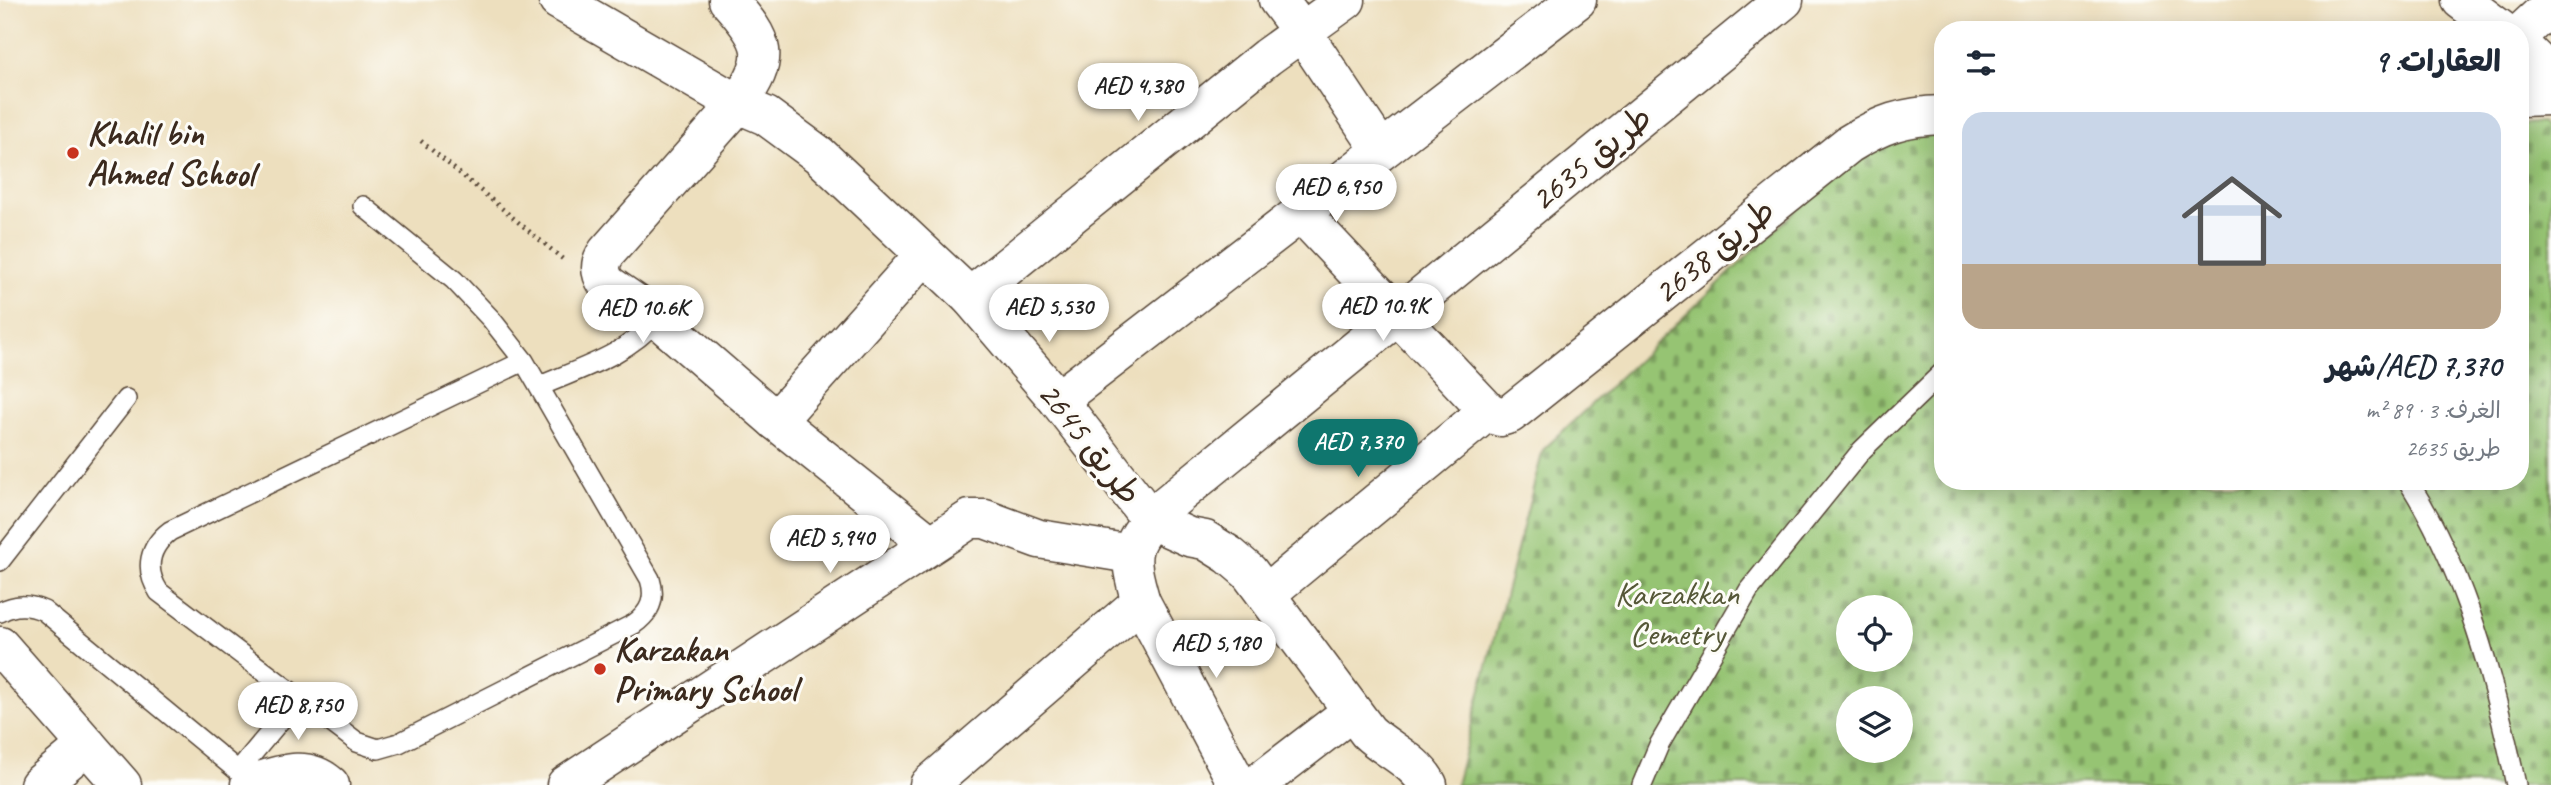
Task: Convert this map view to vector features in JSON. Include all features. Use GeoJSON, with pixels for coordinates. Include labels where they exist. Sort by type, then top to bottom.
{"type":"FeatureCollection","features":[{"type":"Feature","properties":{"kind":"street","name":"طريق 2645"},"geometry":{"type":"LineString","coordinates":[[558,0],[738,104],[766,116],[819,155],[970,297],[1058,400],[1152,520],[1189,537],[1205,540],[1249,572],[1351,712],[1382,745],[1423,775],[1428,785]]}},
{"type":"Feature","properties":{"kind":"street"},"geometry":{"type":"LineString","coordinates":[[728,0],[752,29],[760,53],[756,78],[738,104],[601,259],[602,276],[607,284],[658,319],[776,421],[930,544]]}},
{"type":"Feature","properties":{"kind":"street"},"geometry":{"type":"LineString","coordinates":[[1278,0],[1381,150]]}},
{"type":"Feature","properties":{"kind":"street"},"geometry":{"type":"LineString","coordinates":[[970,297],[1267,57],[1346,0]]}},
{"type":"Feature","properties":{"kind":"street"},"geometry":{"type":"LineString","coordinates":[[1058,400],[1577,0]]}},
{"type":"Feature","properties":{"kind":"street","name":"طريق 2635"},"geometry":{"type":"LineString","coordinates":[[1131,554],[1135,540],[1167,505],[1784,0]]}},
{"type":"Feature","properties":{"kind":"street"},"geometry":{"type":"LineString","coordinates":[[2461,0],[2489,21]]}},
{"type":"Feature","properties":{"kind":"street"},"geometry":{"type":"LineString","coordinates":[[2529,26],[2551,5]]}},
{"type":"Feature","properties":{"kind":"street"},"geometry":{"type":"LineString","coordinates":[[2529,54],[2551,75]]}},
{"type":"Feature","properties":{"kind":"street"},"geometry":{"type":"LineString","coordinates":[[2529,96],[2551,96]]}},
{"type":"Feature","properties":{"kind":"street","name":"طريق 2638"},"geometry":{"type":"LineString","coordinates":[[1266,594],[1494,414],[1510,414],[1849,144],[1872,130],[1897,120],[1934,116]]}},
{"type":"Feature","properties":{"kind":"street"},"geometry":{"type":"LineString","coordinates":[[1301,213],[1494,414]]}},
{"type":"Feature","properties":{"kind":"street"},"geometry":{"type":"LineString","coordinates":[[776,421],[924,255]]}},
{"type":"Feature","properties":{"kind":"street"},"geometry":{"type":"LineString","coordinates":[[566,785],[970,519],[985,519],[1039,539],[1131,554],[1133,574],[1141,602],[1238,785]]}},
{"type":"Feature","properties":{"kind":"street"},"geometry":{"type":"LineString","coordinates":[[948,779],[1141,602]]}},
{"type":"Feature","properties":{"kind":"street"},"geometry":{"type":"LineString","coordinates":[[0,646],[122,785]]}},
{"type":"Feature","properties":{"kind":"street"},"geometry":{"type":"LineString","coordinates":[[1256,785],[1351,712]]}},
{"type":"Feature","properties":{"kind":"street"},"geometry":{"type":"LineString","coordinates":[[39,785],[87,746]]}},
{"type":"Feature","properties":{"kind":"street"},"geometry":{"type":"LineString","coordinates":[[246,780],[304,772],[321,777],[330,785]]}},
{"type":"Feature","properties":{"kind":"lane"},"geometry":{"type":"LineString","coordinates":[[363,206],[454,280],[491,319],[524,361],[541,386],[650,579],[653,599],[643,618],[389,747],[378,748],[357,742],[159,592],[149,571],[150,559],[160,538],[170,531],[524,361]]}},
{"type":"Feature","properties":{"kind":"lane"},"geometry":{"type":"LineString","coordinates":[[541,386],[620,352],[634,343],[658,319]]}},
{"type":"Feature","properties":{"kind":"lane"},"geometry":{"type":"LineString","coordinates":[[1642,785],[1659,745],[1749,590],[1861,450],[1934,381]]}},
{"type":"Feature","properties":{"kind":"lane"},"geometry":{"type":"LineString","coordinates":[[0,562],[126,400]]}},
{"type":"Feature","properties":{"kind":"lane"},"geometry":{"type":"LineString","coordinates":[[2414,490],[2426,509],[2454,570],[2482,651],[2505,733],[2516,785]]}},
{"type":"Feature","properties":{"kind":"lane"},"geometry":{"type":"LineString","coordinates":[[0,612],[6,608],[25,605],[44,611],[246,780],[298,699]]}},
{"type":"Feature","properties":{"kind":"path"},"geometry":{"type":"LineString","coordinates":[[421,141],[558,257],[587,272],[602,276]]}},
{"type":"Feature","properties":{"kind":"green space","name":"Karzakkan Cemetry"},"geometry":{"type":"Polygon","coordinates":[[[2541,123],[2551,136],[2551,785],[1456,785],[1543,450],[1879,132],[1934,131],[1934,490],[2529,490],[2529,124],[2541,123]]]}},
{"type":"Feature","properties":{"kind":"place","name":"Khalil bin Ahmed School"},"geometry":{"type":"Point","coordinates":[73,153]}},
{"type":"Feature","properties":{"kind":"place","name":"Karzakan Primary School"},"geometry":{"type":"Point","coordinates":[600,669]}}]}
